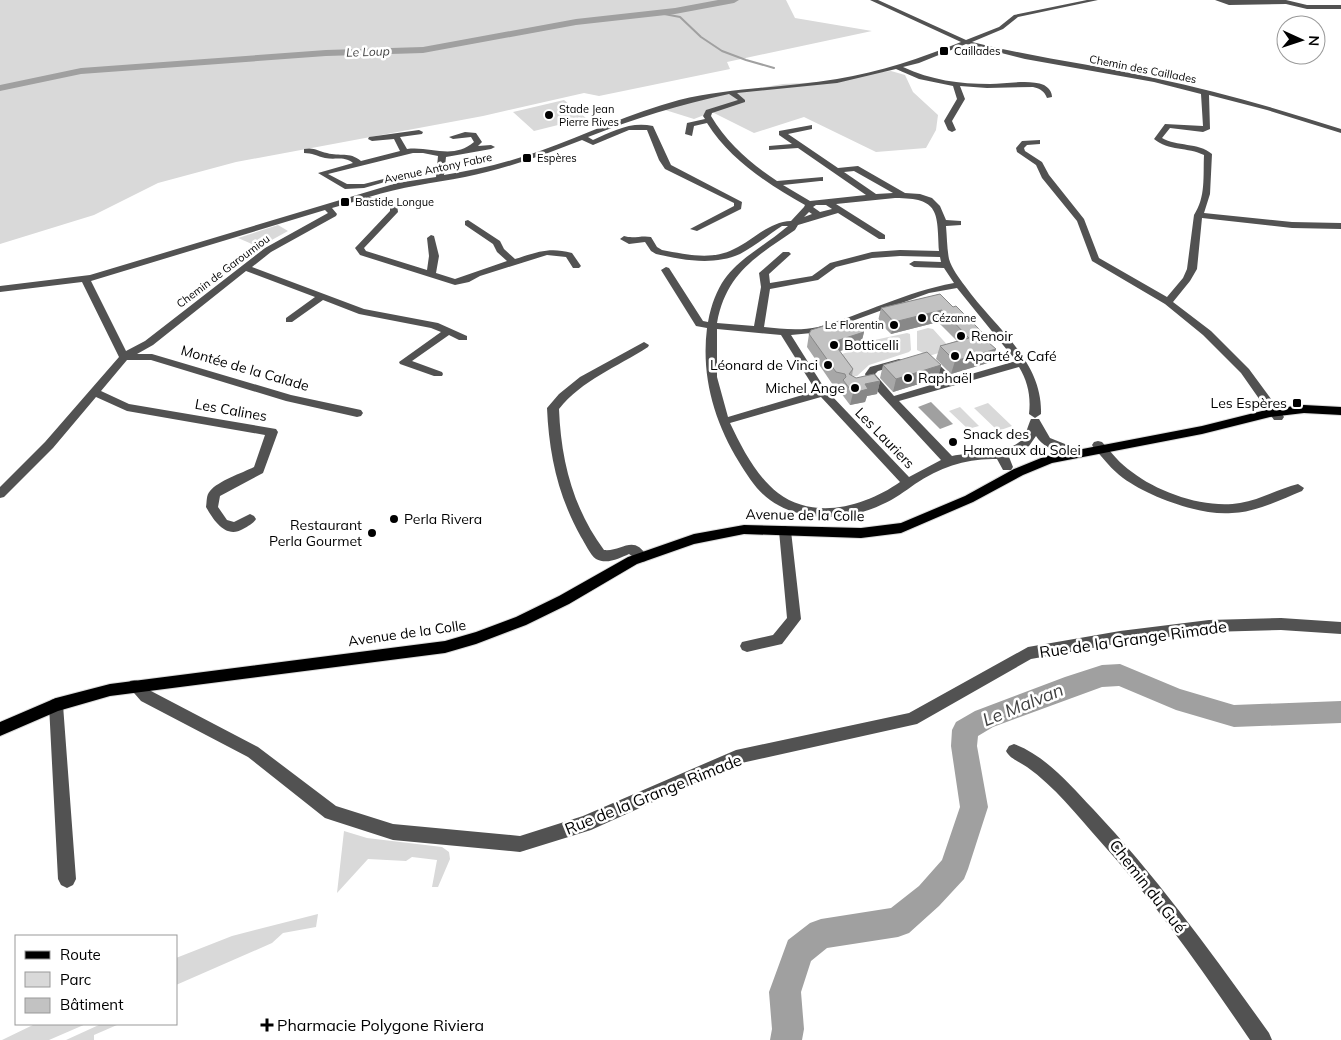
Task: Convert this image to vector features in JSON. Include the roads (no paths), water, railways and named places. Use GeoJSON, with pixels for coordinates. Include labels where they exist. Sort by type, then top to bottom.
{"type":"FeatureCollection","features":[{"type":"Feature","properties":{"kind":"main road","name":"Avenue de la Colle"},"geometry":{"type":"LineString","coordinates":[[0,728],[56,705],[110,690],[445,646],[469,641],[492,633],[562,601],[603,576],[641,557],[700,538],[738,530],[756,529],[864,534],[902,528],[970,498],[1004,478],[1032,465],[1100,447],[1225,428],[1276,414],[1341,412]]}},
{"type":"Feature","properties":{"kind":"main road","name":"Avenue de la Colle"},"geometry":{"type":"LineString","coordinates":[[922,520],[1005,461],[1066,449],[1100,447]]}},
{"type":"Feature","properties":{"kind":"street","name":"Chemin des Caillades"},"geometry":{"type":"LineString","coordinates":[[873,0],[927,26],[964,41],[1025,57],[1154,80],[1209,93],[1269,108],[1341,132]]}},
{"type":"Feature","properties":{"kind":"street","name":"Avenue Antony Fabre"},"geometry":{"type":"LineString","coordinates":[[0,289],[86,280],[330,210],[359,197],[407,184],[500,166],[640,114],[730,92],[776,86],[823,83],[918,62],[964,41],[1006,26],[1016,16],[1095,0]]}},
{"type":"Feature","properties":{"kind":"street"},"geometry":{"type":"LineString","coordinates":[[1218,0],[1228,3],[1286,2],[1307,7],[1341,6]]}},
{"type":"Feature","properties":{"kind":"street"},"geometry":{"type":"LineString","coordinates":[[897,67],[921,78],[956,85],[1033,85],[1046,90],[1049,93],[1049,97]]}},
{"type":"Feature","properties":{"kind":"street"},"geometry":{"type":"LineString","coordinates":[[952,130],[948,121],[961,99],[956,85]]}},
{"type":"Feature","properties":{"kind":"street"},"geometry":{"type":"LineString","coordinates":[[730,92],[742,101],[710,112],[707,116],[709,120],[733,150],[819,215]]}},
{"type":"Feature","properties":{"kind":"street"},"geometry":{"type":"LineString","coordinates":[[1168,302],[1192,270],[1198,215],[1204,209],[1209,179],[1208,154],[1193,147],[1170,144],[1158,139],[1168,126],[1203,130],[1207,127],[1204,95],[1209,93]]}},
{"type":"Feature","properties":{"kind":"street"},"geometry":{"type":"LineString","coordinates":[[688,134],[690,125],[709,120]]}},
{"type":"Feature","properties":{"kind":"street"},"geometry":{"type":"LineString","coordinates":[[582,137],[593,143],[629,127],[644,126],[650,128],[663,160],[668,167],[738,202],[738,206],[694,229]]}},
{"type":"Feature","properties":{"kind":"street"},"geometry":{"type":"LineString","coordinates":[[808,127],[782,132],[874,197]]}},
{"type":"Feature","properties":{"kind":"street"},"geometry":{"type":"LineString","coordinates":[[372,140],[419,132]]}},
{"type":"Feature","properties":{"kind":"street"},"geometry":{"type":"LineString","coordinates":[[453,136],[473,135],[478,142],[470,149]]}},
{"type":"Feature","properties":{"kind":"street"},"geometry":{"type":"LineString","coordinates":[[396,136],[404,152]]}},
{"type":"Feature","properties":{"kind":"street"},"geometry":{"type":"LineString","coordinates":[[1037,142],[1021,145],[1021,152],[1039,164],[1045,176],[1081,221],[1096,259],[1168,302],[1227,351],[1245,371],[1276,414]]}},
{"type":"Feature","properties":{"kind":"street"},"geometry":{"type":"LineString","coordinates":[[772,148],[800,145]]}},
{"type":"Feature","properties":{"kind":"street"},"geometry":{"type":"LineString","coordinates":[[407,184],[402,178],[398,178],[364,186],[345,188],[320,170],[359,164],[404,152],[424,151],[442,155],[491,147]]}},
{"type":"Feature","properties":{"kind":"street"},"geometry":{"type":"LineString","coordinates":[[308,151],[318,150],[329,156],[346,155],[359,164]]}},
{"type":"Feature","properties":{"kind":"street"},"geometry":{"type":"LineString","coordinates":[[440,179],[442,155]]}},
{"type":"Feature","properties":{"kind":"street"},"geometry":{"type":"LineString","coordinates":[[837,171],[855,168],[902,195]]}},
{"type":"Feature","properties":{"kind":"street"},"geometry":{"type":"LineString","coordinates":[[777,183],[820,179]]}},
{"type":"Feature","properties":{"kind":"street"},"geometry":{"type":"LineString","coordinates":[[624,240],[648,239],[654,249],[659,252],[698,259],[717,257],[736,252],[780,224],[794,223],[839,210],[862,200],[902,195],[929,200],[941,215],[946,265],[1022,363],[1036,399],[1035,414]]}},
{"type":"Feature","properties":{"kind":"street"},"geometry":{"type":"LineString","coordinates":[[359,197],[394,207],[394,212],[359,248],[364,253],[455,282],[546,252],[569,255],[576,266]]}},
{"type":"Feature","properties":{"kind":"street"},"geometry":{"type":"LineString","coordinates":[[862,200],[828,202],[809,206],[792,228],[740,266],[726,282],[716,304],[712,325],[714,391],[718,407],[747,467],[768,493],[782,503],[794,507],[824,513],[852,510],[890,496],[908,483],[949,461],[984,454],[1005,461],[1031,438],[1035,422],[1042,439],[1052,446],[1066,449]]}},
{"type":"Feature","properties":{"kind":"street"},"geometry":{"type":"LineString","coordinates":[[828,202],[882,238]]}},
{"type":"Feature","properties":{"kind":"street","name":"Chemin de Garoumiou"},"geometry":{"type":"LineString","coordinates":[[124,357],[149,342],[268,250],[330,210]]}},
{"type":"Feature","properties":{"kind":"street"},"geometry":{"type":"LineString","coordinates":[[1198,215],[1292,225],[1341,226]]}},
{"type":"Feature","properties":{"kind":"street"},"geometry":{"type":"LineString","coordinates":[[468,223],[497,243],[500,250],[513,262]]}},
{"type":"Feature","properties":{"kind":"street"},"geometry":{"type":"LineString","coordinates":[[942,223],[958,223]]}},
{"type":"Feature","properties":{"kind":"street"},"geometry":{"type":"LineString","coordinates":[[430,238],[434,256],[431,274]]}},
{"type":"Feature","properties":{"kind":"street"},"geometry":{"type":"LineString","coordinates":[[766,287],[814,278],[833,265],[872,256],[900,253],[945,254]]}},
{"type":"Feature","properties":{"kind":"street"},"geometry":{"type":"LineString","coordinates":[[759,329],[766,287],[764,274],[786,254]]}},
{"type":"Feature","properties":{"kind":"street"},"geometry":{"type":"LineString","coordinates":[[914,264],[946,265]]}},
{"type":"Feature","properties":{"kind":"street"},"geometry":{"type":"LineString","coordinates":[[243,268],[255,270],[362,312],[434,326],[463,338]]}},
{"type":"Feature","properties":{"kind":"street"},"geometry":{"type":"LineString","coordinates":[[666,270],[697,321],[704,325],[784,332],[818,330],[927,291],[960,285]]}},
{"type":"Feature","properties":{"kind":"street"},"geometry":{"type":"LineString","coordinates":[[0,494],[49,445],[124,357],[86,280]]}},
{"type":"Feature","properties":{"kind":"street"},"geometry":{"type":"LineString","coordinates":[[289,320],[322,296]]}},
{"type":"Feature","properties":{"kind":"street"},"geometry":{"type":"LineString","coordinates":[[438,374],[404,362],[448,331]]}},
{"type":"Feature","properties":{"kind":"street","name":"Les Lauriers"},"geometry":{"type":"LineString","coordinates":[[784,332],[822,392],[908,483]]}},
{"type":"Feature","properties":{"kind":"street"},"geometry":{"type":"LineString","coordinates":[[641,557],[632,549],[612,556],[600,555],[593,546],[572,505],[559,470],[553,408],[563,394],[578,382],[644,345]]}},
{"type":"Feature","properties":{"kind":"street","name":"Montée de la Calade"},"geometry":{"type":"LineString","coordinates":[[124,357],[152,357],[290,398],[358,413]]}},
{"type":"Feature","properties":{"kind":"street"},"geometry":{"type":"LineString","coordinates":[[949,461],[891,400],[870,374],[871,371],[910,358],[926,358],[951,382]]}},
{"type":"Feature","properties":{"kind":"street"},"geometry":{"type":"LineString","coordinates":[[891,400],[1022,363]]}},
{"type":"Feature","properties":{"kind":"street"},"geometry":{"type":"LineString","coordinates":[[860,384],[874,381]]}},
{"type":"Feature","properties":{"kind":"street"},"geometry":{"type":"LineString","coordinates":[[725,421],[787,405],[836,389]]}},
{"type":"Feature","properties":{"kind":"street","name":"Les Calines"},"geometry":{"type":"LineString","coordinates":[[95,393],[127,407],[272,432],[259,470],[214,494],[212,507],[223,523],[234,528],[250,519]]}},
{"type":"Feature","properties":{"kind":"street"},"geometry":{"type":"LineString","coordinates":[[1100,447],[1128,476],[1165,495],[1194,505],[1230,510],[1257,503],[1298,488]]}},
{"type":"Feature","properties":{"kind":"street"},"geometry":{"type":"LineString","coordinates":[[748,646],[777,640],[794,619],[785,531]]}},
{"type":"Feature","properties":{"kind":"street","name":"Rue de la Grange Rimade"},"geometry":{"type":"LineString","coordinates":[[135,686],[146,696],[253,752],[330,812],[393,832],[520,844],[585,824],[736,757],[912,720],[1028,653],[1120,637],[1209,626],[1281,624],[1341,628]]}},
{"type":"Feature","properties":{"kind":"street"},"geometry":{"type":"LineString","coordinates":[[56,705],[66,879]]}},
{"type":"Feature","properties":{"kind":"street","name":"Chemin du Gué"},"geometry":{"type":"LineString","coordinates":[[1014,751],[1041,766],[1108,836],[1158,896],[1262,1040]]}},
{"type":"Feature","properties":{"kind":"waterway","name":"Le Loup"},"geometry":{"type":"LineString","coordinates":[[0,88],[81,71],[326,53],[423,50],[576,22],[675,11],[734,0]]}},
{"type":"Feature","properties":{"kind":"waterway"},"geometry":{"type":"LineString","coordinates":[[659,13],[680,17],[701,37],[722,51],[774,68]]}},
{"type":"Feature","properties":{"kind":"waterway","name":"Le Malvan"},"geometry":{"type":"LineString","coordinates":[[786,1040],[788,1029],[785,992],[799,951],[821,934],[898,922],[929,896],[954,869],[974,807],[964,746],[965,730],[984,719],[1065,688],[1102,676],[1120,675],[1176,699],[1234,716],[1341,712]]}},
{"type":"Feature","properties":{"kind":"place","name":"Caillades"},"geometry":{"type":"Point","coordinates":[944,51]}},
{"type":"Feature","properties":{"kind":"place","name":"Stade Jean Pierre Rives"},"geometry":{"type":"Point","coordinates":[549,115]}},
{"type":"Feature","properties":{"kind":"place","name":"Espères"},"geometry":{"type":"Point","coordinates":[527,158]}},
{"type":"Feature","properties":{"kind":"place","name":"Bastide Longue"},"geometry":{"type":"Point","coordinates":[345,202]}},
{"type":"Feature","properties":{"kind":"place","name":"Cézanne"},"geometry":{"type":"Point","coordinates":[922,318]}},
{"type":"Feature","properties":{"kind":"place","name":"Le Florentin"},"geometry":{"type":"Point","coordinates":[894,325]}},
{"type":"Feature","properties":{"kind":"place","name":"Renoir"},"geometry":{"type":"Point","coordinates":[961,336]}},
{"type":"Feature","properties":{"kind":"place","name":"Botticelli"},"geometry":{"type":"Point","coordinates":[834,345]}},
{"type":"Feature","properties":{"kind":"place","name":"Aparté & Café"},"geometry":{"type":"Point","coordinates":[955,356]}},
{"type":"Feature","properties":{"kind":"place","name":"Léonard de Vinci"},"geometry":{"type":"Point","coordinates":[828,365]}},
{"type":"Feature","properties":{"kind":"place","name":"Raphaël"},"geometry":{"type":"Point","coordinates":[908,378]}},
{"type":"Feature","properties":{"kind":"place","name":"Michel Ange"},"geometry":{"type":"Point","coordinates":[855,388]}},
{"type":"Feature","properties":{"kind":"place","name":"Les Espères"},"geometry":{"type":"Point","coordinates":[1297,403]}},
{"type":"Feature","properties":{"kind":"place","name":"Snack des Hameaux du Solei"},"geometry":{"type":"Point","coordinates":[953,442]}},
{"type":"Feature","properties":{"kind":"place","name":"Perla Rivera"},"geometry":{"type":"Point","coordinates":[394,519]}},
{"type":"Feature","properties":{"kind":"place","name":"Restaurant Perla Gourmet"},"geometry":{"type":"Point","coordinates":[372,533]}},
{"type":"Feature","properties":{"kind":"place","name":"Pharmacie Polygone Riviera"},"geometry":{"type":"Point","coordinates":[267,1025]}}]}
